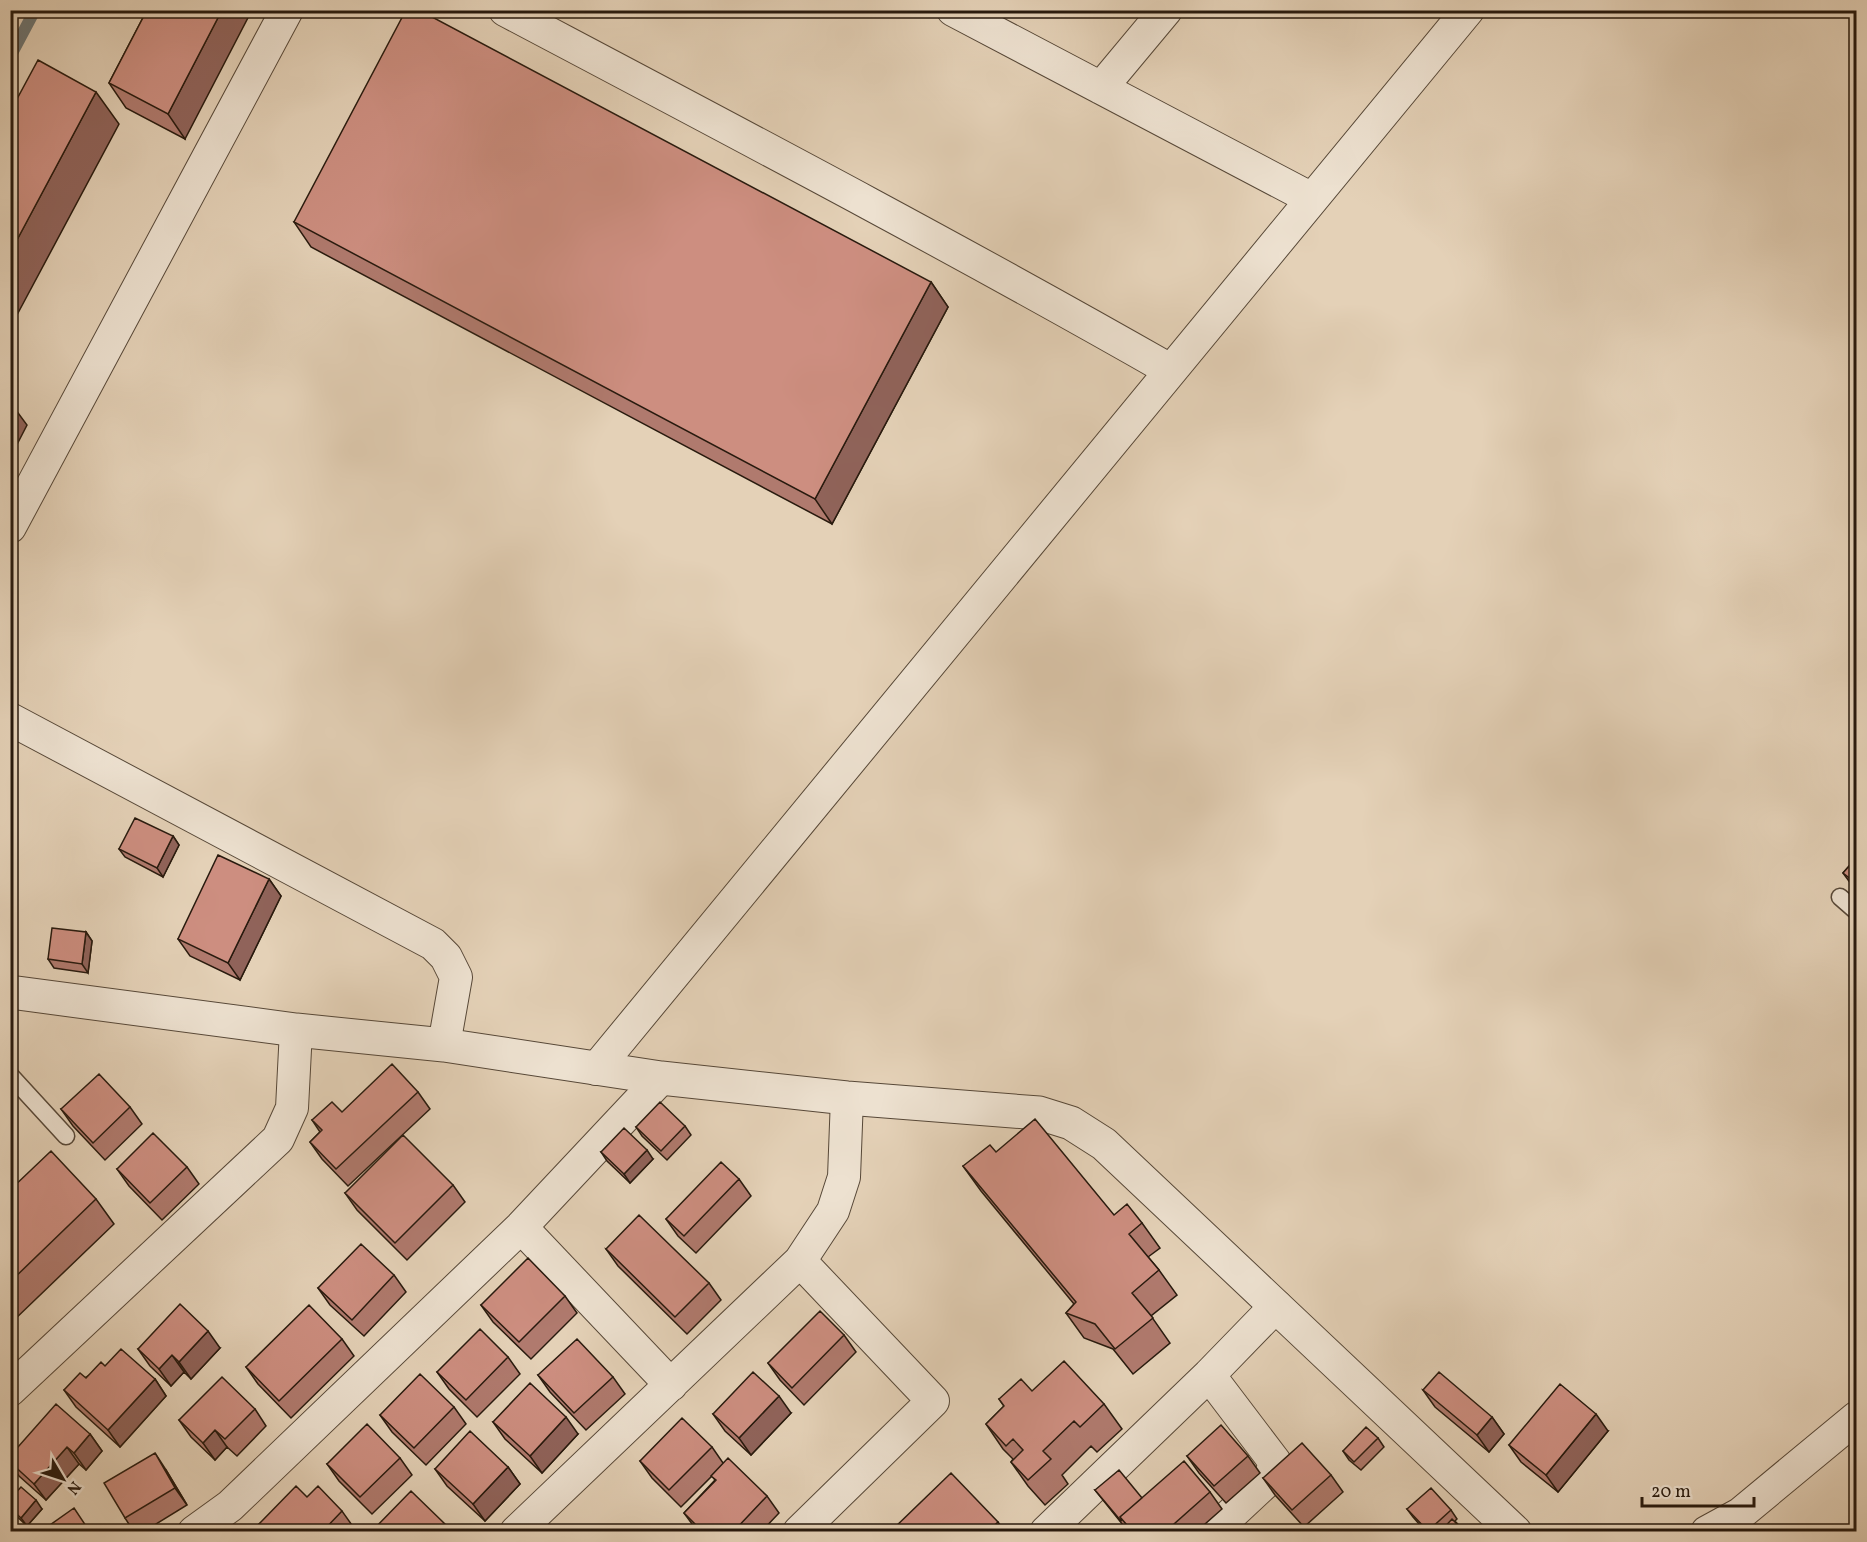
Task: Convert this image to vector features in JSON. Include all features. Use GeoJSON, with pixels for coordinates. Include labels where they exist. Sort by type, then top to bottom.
{"type":"FeatureCollection","features":[{"type":"Feature","properties":{"kind":"street"},"geometry":{"type":"LineString","coordinates":[[10,527],[286,10]]}},
{"type":"Feature","properties":{"kind":"street"},"geometry":{"type":"LineString","coordinates":[[505,10],[1065,310],[1170,370]]}},
{"type":"Feature","properties":{"kind":"street"},"geometry":{"type":"LineString","coordinates":[[953,10],[1312,199]]}},
{"type":"Feature","properties":{"kind":"street"},"geometry":{"type":"LineString","coordinates":[[1101,88],[1166,10]]}},
{"type":"Feature","properties":{"kind":"street"},"geometry":{"type":"LineString","coordinates":[[596,1069],[1468,10]]}},
{"type":"Feature","properties":{"kind":"street"},"geometry":{"type":"LineString","coordinates":[[10,719],[433,944],[446,957],[456,977],[444,1045]]}},
{"type":"Feature","properties":{"kind":"street"},"geometry":{"type":"LineString","coordinates":[[10,992],[296,1030],[444,1045],[661,1078],[847,1098],[1039,1113],[1071,1123],[1104,1144],[1515,1532]]}},
{"type":"Feature","properties":{"kind":"street"},"geometry":{"type":"LineString","coordinates":[[14,1381],[278,1138],[292,1108],[296,1030]]}},
{"type":"Feature","properties":{"kind":"street"},"geometry":{"type":"LineString","coordinates":[[194,1532],[230,1506],[521,1227],[661,1078]]}},
{"type":"Feature","properties":{"kind":"street"},"geometry":{"type":"LineString","coordinates":[[516,1532],[800,1261],[833,1211],[844,1177],[847,1098]]}},
{"type":"Feature","properties":{"kind":"street"},"geometry":{"type":"LineString","coordinates":[[521,1227],[671,1385]]}},
{"type":"Feature","properties":{"kind":"street"},"geometry":{"type":"LineString","coordinates":[[799,1532],[933,1401],[800,1261]]}},
{"type":"Feature","properties":{"kind":"street"},"geometry":{"type":"LineString","coordinates":[[1046,1532],[1209,1375],[1276,1306]]}},
{"type":"Feature","properties":{"kind":"street"},"geometry":{"type":"LineString","coordinates":[[1209,1375],[1275,1462],[1270,1478],[1212,1532]]}},
{"type":"Feature","properties":{"kind":"street"},"geometry":{"type":"LineString","coordinates":[[1707,1532],[1740,1514],[1857,1418]]}},
{"type":"Feature","properties":{"kind":"lane"},"geometry":{"type":"LineString","coordinates":[[1840,897],[1857,911]]}},
{"type":"Feature","properties":{"kind":"lane"},"geometry":{"type":"LineString","coordinates":[[10,1075],[66,1136]]}},
{"type":"Feature","properties":{"kind":"building"},"geometry":{"type":"Polygon","coordinates":[[[147,10],[222,10],[168,114],[109,83],[147,10]]]}},
{"type":"Feature","properties":{"kind":"building"},"geometry":{"type":"Polygon","coordinates":[[[406,10],[419,10],[931,282],[815,499],[294,222],[406,10]]]}},
{"type":"Feature","properties":{"kind":"building"},"geometry":{"type":"Polygon","coordinates":[[[38,60],[96,92],[10,253],[10,112],[38,60]]]}},
{"type":"Feature","properties":{"kind":"building"},"geometry":{"type":"Polygon","coordinates":[[[135,818],[173,836],[157,868],[119,849],[135,818]]]}},
{"type":"Feature","properties":{"kind":"building"},"geometry":{"type":"Polygon","coordinates":[[[218,855],[269,879],[228,963],[178,939],[218,855]]]}},
{"type":"Feature","properties":{"kind":"building"},"geometry":{"type":"Polygon","coordinates":[[[1857,857],[1857,884],[1843,873],[1857,857]]]}},
{"type":"Feature","properties":{"kind":"building"},"geometry":{"type":"Polygon","coordinates":[[[52,928],[86,932],[82,964],[48,959],[52,928]]]}},
{"type":"Feature","properties":{"kind":"building"},"geometry":{"type":"Polygon","coordinates":[[[392,1064],[418,1092],[336,1169],[310,1142],[322,1130],[312,1120],[332,1102],[342,1112],[392,1064]]]}},
{"type":"Feature","properties":{"kind":"building"},"geometry":{"type":"Polygon","coordinates":[[[99,1074],[130,1107],[93,1143],[61,1109],[99,1074]]]}},
{"type":"Feature","properties":{"kind":"building"},"geometry":{"type":"Polygon","coordinates":[[[660,1102],[685,1126],[661,1151],[636,1127],[660,1102]]]}},
{"type":"Feature","properties":{"kind":"building"},"geometry":{"type":"Polygon","coordinates":[[[1035,1119],[1114,1215],[1127,1204],[1142,1223],[1129,1234],[1159,1270],[1132,1293],[1153,1318],[1115,1349],[1095,1324],[1066,1313],[1076,1302],[963,1166],[990,1145],[996,1152],[1035,1119]]]}},
{"type":"Feature","properties":{"kind":"building"},"geometry":{"type":"Polygon","coordinates":[[[624,1128],[647,1150],[624,1174],[601,1152],[624,1128]]]}},
{"type":"Feature","properties":{"kind":"building"},"geometry":{"type":"Polygon","coordinates":[[[153,1133],[187,1167],[150,1203],[117,1169],[153,1133]]]}},
{"type":"Feature","properties":{"kind":"building"},"geometry":{"type":"Polygon","coordinates":[[[403,1135],[453,1185],[395,1243],[345,1193],[403,1135]]]}},
{"type":"Feature","properties":{"kind":"building"},"geometry":{"type":"Polygon","coordinates":[[[51,1151],[96,1199],[10,1282],[10,1190],[51,1151]]]}},
{"type":"Feature","properties":{"kind":"building"},"geometry":{"type":"Polygon","coordinates":[[[721,1162],[739,1179],[684,1236],[666,1219],[721,1162]]]}},
{"type":"Feature","properties":{"kind":"building"},"geometry":{"type":"Polygon","coordinates":[[[639,1215],[709,1283],[675,1317],[606,1249],[639,1215]]]}},
{"type":"Feature","properties":{"kind":"building"},"geometry":{"type":"Polygon","coordinates":[[[361,1244],[394,1275],[352,1320],[318,1288],[361,1244]]]}},
{"type":"Feature","properties":{"kind":"building"},"geometry":{"type":"Polygon","coordinates":[[[528,1258],[565,1296],[519,1342],[481,1305],[528,1258]]]}},
{"type":"Feature","properties":{"kind":"building"},"geometry":{"type":"Polygon","coordinates":[[[180,1304],[208,1331],[179,1362],[172,1355],[159,1369],[138,1349],[180,1304]]]}},
{"type":"Feature","properties":{"kind":"building"},"geometry":{"type":"Polygon","coordinates":[[[309,1305],[342,1339],[279,1401],[246,1367],[309,1305]]]}},
{"type":"Feature","properties":{"kind":"building"},"geometry":{"type":"Polygon","coordinates":[[[820,1311],[844,1335],[792,1388],[768,1363],[820,1311]]]}},
{"type":"Feature","properties":{"kind":"building"},"geometry":{"type":"Polygon","coordinates":[[[480,1329],[508,1357],[466,1400],[437,1372],[480,1329]]]}},
{"type":"Feature","properties":{"kind":"building"},"geometry":{"type":"Polygon","coordinates":[[[577,1339],[613,1377],[574,1413],[538,1375],[577,1339]]]}},
{"type":"Feature","properties":{"kind":"building"},"geometry":{"type":"Polygon","coordinates":[[[121,1349],[155,1379],[108,1430],[64,1390],[80,1373],[86,1378],[101,1362],[105,1366],[121,1349]]]}},
{"type":"Feature","properties":{"kind":"building"},"geometry":{"type":"Polygon","coordinates":[[[1064,1361],[1104,1404],[1080,1427],[1074,1421],[1043,1451],[1051,1459],[1028,1480],[1011,1462],[1023,1450],[1013,1439],[1006,1446],[986,1424],[1004,1406],[999,1399],[1021,1379],[1032,1391],[1064,1361]]]}},
{"type":"Feature","properties":{"kind":"building"},"geometry":{"type":"Polygon","coordinates":[[[753,1372],[779,1396],[739,1438],[713,1414],[753,1372]]]}},
{"type":"Feature","properties":{"kind":"building"},"geometry":{"type":"Polygon","coordinates":[[[1439,1372],[1492,1417],[1477,1435],[1423,1390],[1439,1372]]]}},
{"type":"Feature","properties":{"kind":"building"},"geometry":{"type":"Polygon","coordinates":[[[420,1374],[454,1407],[414,1448],[380,1415],[420,1374]]]}},
{"type":"Feature","properties":{"kind":"building"},"geometry":{"type":"Polygon","coordinates":[[[222,1377],[255,1409],[225,1439],[215,1430],[203,1443],[179,1420],[222,1377]]]}},
{"type":"Feature","properties":{"kind":"building"},"geometry":{"type":"Polygon","coordinates":[[[530,1383],[566,1417],[530,1456],[493,1422],[530,1383]]]}},
{"type":"Feature","properties":{"kind":"building"},"geometry":{"type":"Polygon","coordinates":[[[1560,1384],[1596,1414],[1546,1475],[1509,1445],[1560,1384]]]}},
{"type":"Feature","properties":{"kind":"building"},"geometry":{"type":"Polygon","coordinates":[[[56,1404],[90,1434],[74,1453],[67,1447],[34,1484],[10,1462],[10,1456],[56,1404]]]}},
{"type":"Feature","properties":{"kind":"building"},"geometry":{"type":"Polygon","coordinates":[[[682,1418],[712,1447],[669,1490],[640,1461],[682,1418]]]}},
{"type":"Feature","properties":{"kind":"building"},"geometry":{"type":"Polygon","coordinates":[[[367,1424],[400,1458],[360,1497],[327,1464],[367,1424]]]}},
{"type":"Feature","properties":{"kind":"building"},"geometry":{"type":"Polygon","coordinates":[[[1221,1425],[1248,1456],[1214,1486],[1187,1456],[1221,1425]]]}},
{"type":"Feature","properties":{"kind":"building"},"geometry":{"type":"Polygon","coordinates":[[[1366,1427],[1378,1438],[1354,1462],[1343,1451],[1366,1427]]]}},
{"type":"Feature","properties":{"kind":"building"},"geometry":{"type":"Polygon","coordinates":[[[470,1431],[508,1467],[473,1504],[435,1469],[470,1431]]]}},
{"type":"Feature","properties":{"kind":"building"},"geometry":{"type":"Polygon","coordinates":[[[1302,1443],[1331,1475],[1292,1510],[1263,1478],[1302,1443]]]}},
{"type":"Feature","properties":{"kind":"building"},"geometry":{"type":"Polygon","coordinates":[[[155,1453],[175,1488],[125,1518],[104,1483],[155,1453]]]}},
{"type":"Feature","properties":{"kind":"building"},"geometry":{"type":"Polygon","coordinates":[[[728,1458],[767,1496],[733,1532],[703,1532],[684,1513],[716,1480],[711,1476],[728,1458]]]}},
{"type":"Feature","properties":{"kind":"building"},"geometry":{"type":"Polygon","coordinates":[[[1184,1461],[1210,1492],[1165,1532],[1133,1532],[1120,1517],[1184,1461]]]}},
{"type":"Feature","properties":{"kind":"building"},"geometry":{"type":"Polygon","coordinates":[[[1119,1470],[1142,1498],[1120,1517],[1121,1521],[1095,1490],[1119,1470]]]}},
{"type":"Feature","properties":{"kind":"building"},"geometry":{"type":"Polygon","coordinates":[[[951,1473],[998,1522],[987,1532],[890,1532],[951,1473]]]}},
{"type":"Feature","properties":{"kind":"building"},"geometry":{"type":"Polygon","coordinates":[[[296,1486],[307,1497],[318,1486],[342,1511],[322,1532],[267,1532],[259,1524],[296,1486]]]}},
{"type":"Feature","properties":{"kind":"building"},"geometry":{"type":"Polygon","coordinates":[[[21,1487],[36,1500],[21,1518],[10,1508],[10,1499],[21,1487]]]}},
{"type":"Feature","properties":{"kind":"building"},"geometry":{"type":"Polygon","coordinates":[[[1431,1488],[1451,1510],[1428,1531],[1407,1509],[1431,1488]]]}},
{"type":"Feature","properties":{"kind":"building"},"geometry":{"type":"Polygon","coordinates":[[[411,1491],[446,1525],[439,1532],[372,1532],[372,1531],[411,1491]]]}},
{"type":"Feature","properties":{"kind":"building"},"geometry":{"type":"Polygon","coordinates":[[[74,1508],[90,1532],[40,1532],[74,1508]]]}},
{"type":"Feature","properties":{"kind":"building"},"geometry":{"type":"Polygon","coordinates":[[[1452,1519],[1465,1532],[1440,1532],[1452,1519]]]}},
{"type":"Feature","properties":{"kind":"waterway"},"geometry":{"type":"LineString","coordinates":[[10,57],[35,10]]}}]}
